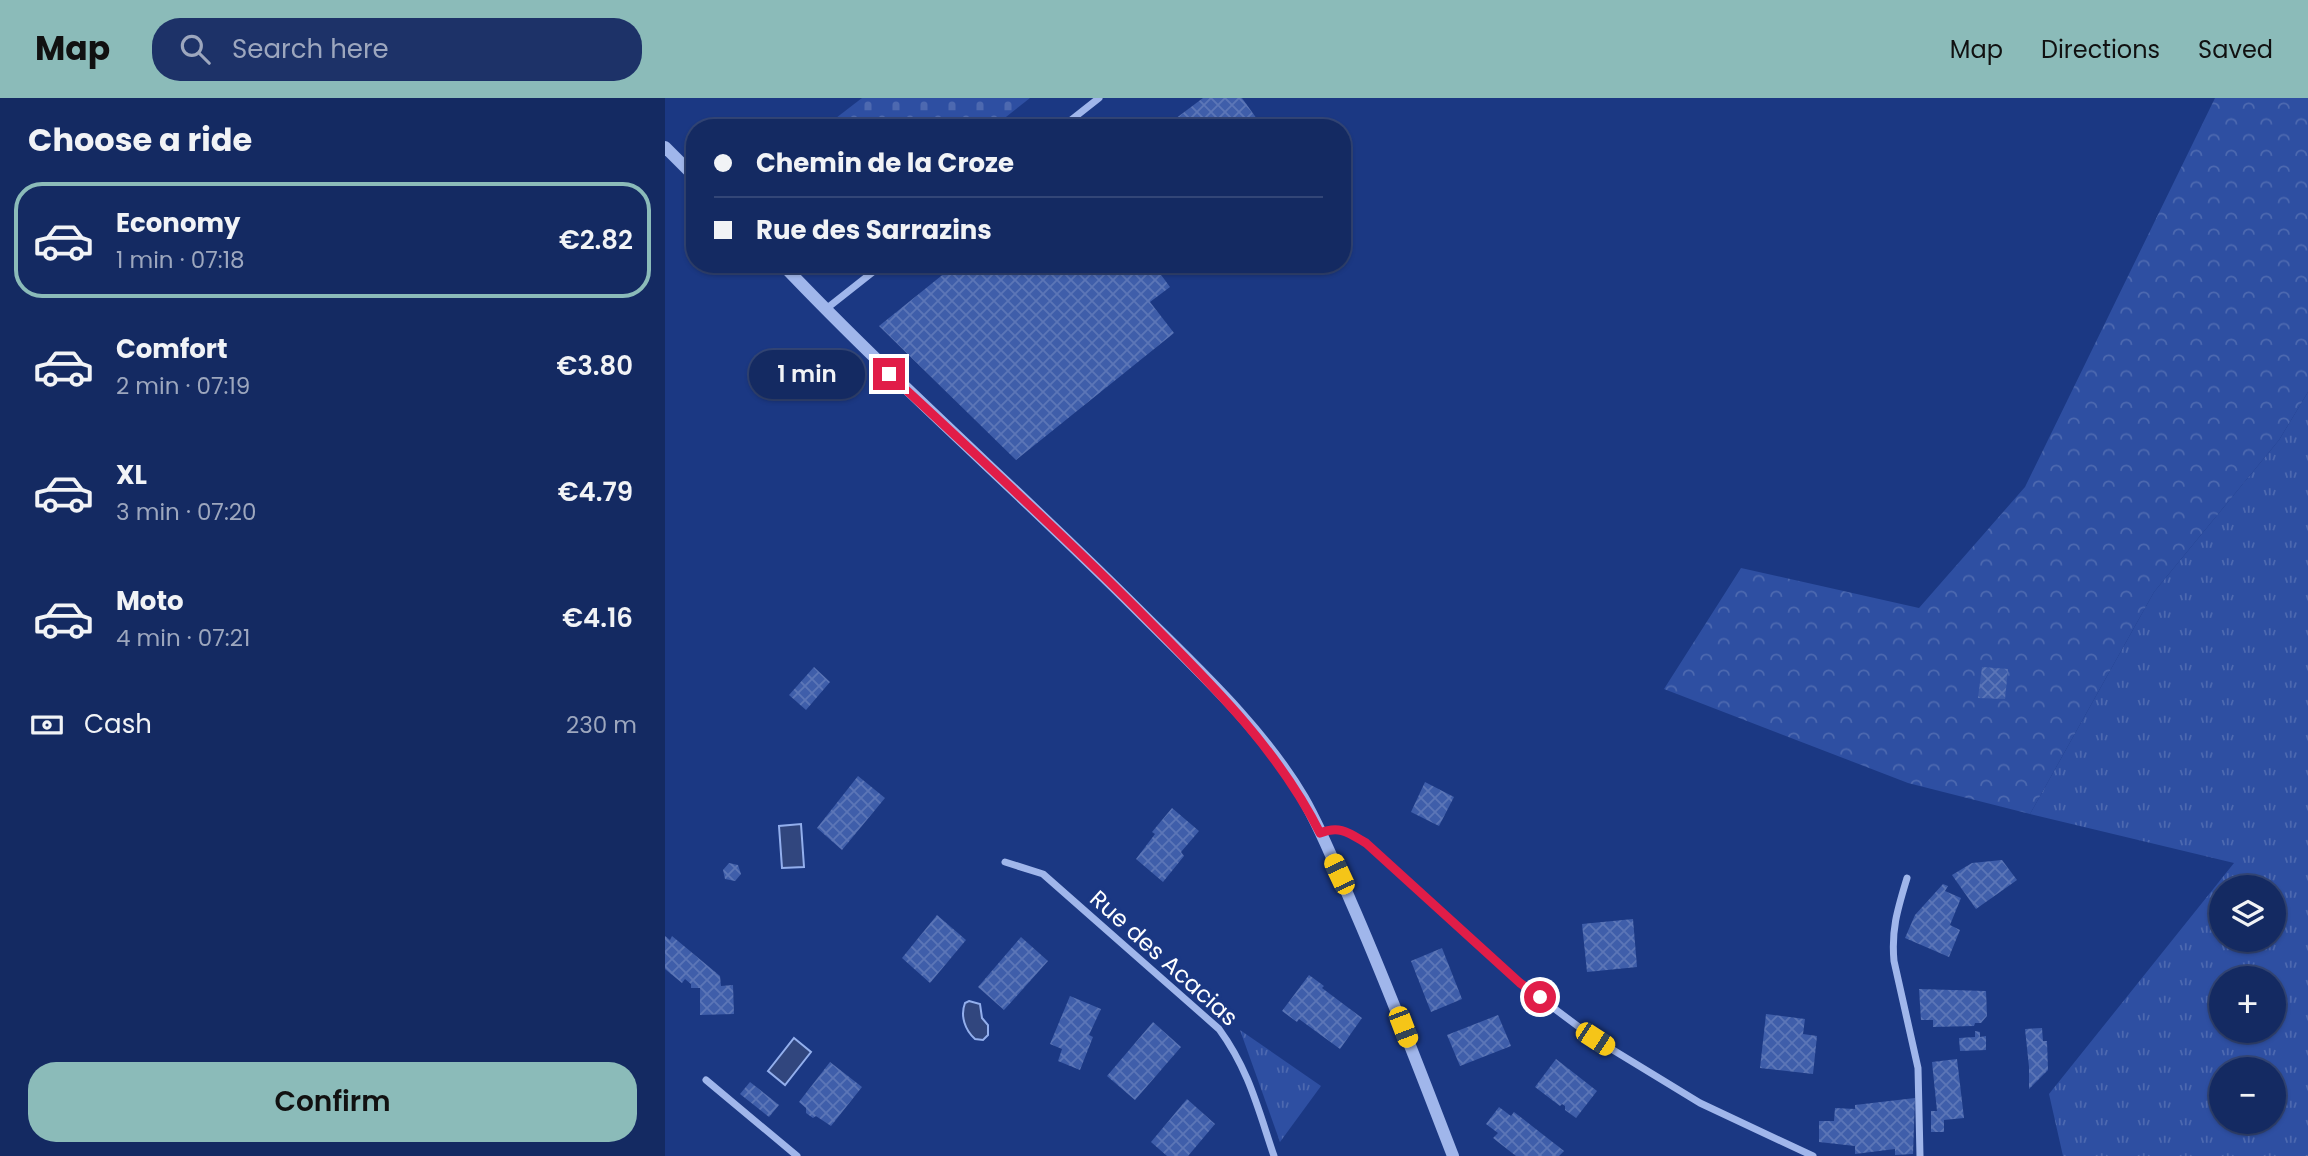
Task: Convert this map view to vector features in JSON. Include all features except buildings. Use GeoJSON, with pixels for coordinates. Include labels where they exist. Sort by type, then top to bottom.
{"type":"FeatureCollection","features":[{"type":"Feature","properties":{"kind":"street"},"geometry":{"type":"LineString","coordinates":[[1072,119],[1099,98]]}},
{"type":"Feature","properties":{"kind":"street"},"geometry":{"type":"LineString","coordinates":[[665,147],[686,168]]}},
{"type":"Feature","properties":{"kind":"street"},"geometry":{"type":"LineString","coordinates":[[790,273],[889,374],[1084,556],[1261,739],[1303,798],[1320,833],[1385,979],[1453,1156]]}},
{"type":"Feature","properties":{"kind":"street"},"geometry":{"type":"LineString","coordinates":[[825,310],[872,273]]}},
{"type":"Feature","properties":{"kind":"street"},"geometry":{"type":"LineString","coordinates":[[1320,833],[1332,828],[1366,843],[1520,983],[1595,1039],[1700,1103],[1814,1156]]}},
{"type":"Feature","properties":{"kind":"street","name":"Rue des Acacias"},"geometry":{"type":"LineString","coordinates":[[1005,862],[1042,874],[1219,1029],[1236,1053],[1254,1095],[1274,1156]]}},
{"type":"Feature","properties":{"kind":"street"},"geometry":{"type":"LineString","coordinates":[[1907,878],[1893,923],[1893,944],[1894,961],[1918,1068],[1920,1156]]}},
{"type":"Feature","properties":{"kind":"street"},"geometry":{"type":"LineString","coordinates":[[705,1080],[797,1156]]}},
{"type":"Feature","properties":{"kind":"green space"},"geometry":{"type":"Polygon","coordinates":[[[862,98],[1030,98],[1003,119],[835,119],[862,98]]]}},
{"type":"Feature","properties":{"kind":"green space"},"geometry":{"type":"Polygon","coordinates":[[[2215,98],[2308,98],[2308,392],[2279,440],[2154,592],[2030,814],[1908,783],[1664,689],[1741,568],[1919,608],[2025,487],[2215,98]]]}},
{"type":"Feature","properties":{"kind":"green space"},"geometry":{"type":"Polygon","coordinates":[[[2308,392],[2308,1156],[2063,1156],[2049,1094],[2209,894],[2209,952],[2286,952],[2286,875],[2224,875],[2234,863],[2030,814],[2154,592],[2279,440],[2308,392]]]}},
{"type":"Feature","properties":{"kind":"green space"},"geometry":{"type":"Polygon","coordinates":[[[1240,1030],[1321,1086],[1280,1142],[1240,1030]]]}},
{"type":"Feature","properties":{"kind":"shaded area"},"geometry":{"type":"Polygon","coordinates":[[[801,824],[804,867],[782,868],[779,826],[801,824]]]}},
{"type":"Feature","properties":{"kind":"shaded area"},"geometry":{"type":"Polygon","coordinates":[[[969,1001],[980,1004],[982,1018],[988,1025],[988,1035],[983,1040],[975,1039],[964,1023],[965,1003],[969,1001]]]}},
{"type":"Feature","properties":{"kind":"shaded area"},"geometry":{"type":"Polygon","coordinates":[[[794,1038],[811,1052],[785,1085],[768,1071],[794,1038]]]}},
{"type":"Feature","properties":{"kind":"route"},"geometry":{"type":"LineString","coordinates":[[889,374],[1084,556],[1188,660],[1261,739],[1303,798],[1320,833],[1332,828],[1366,843],[1520,983],[1540,997]]}}]}
